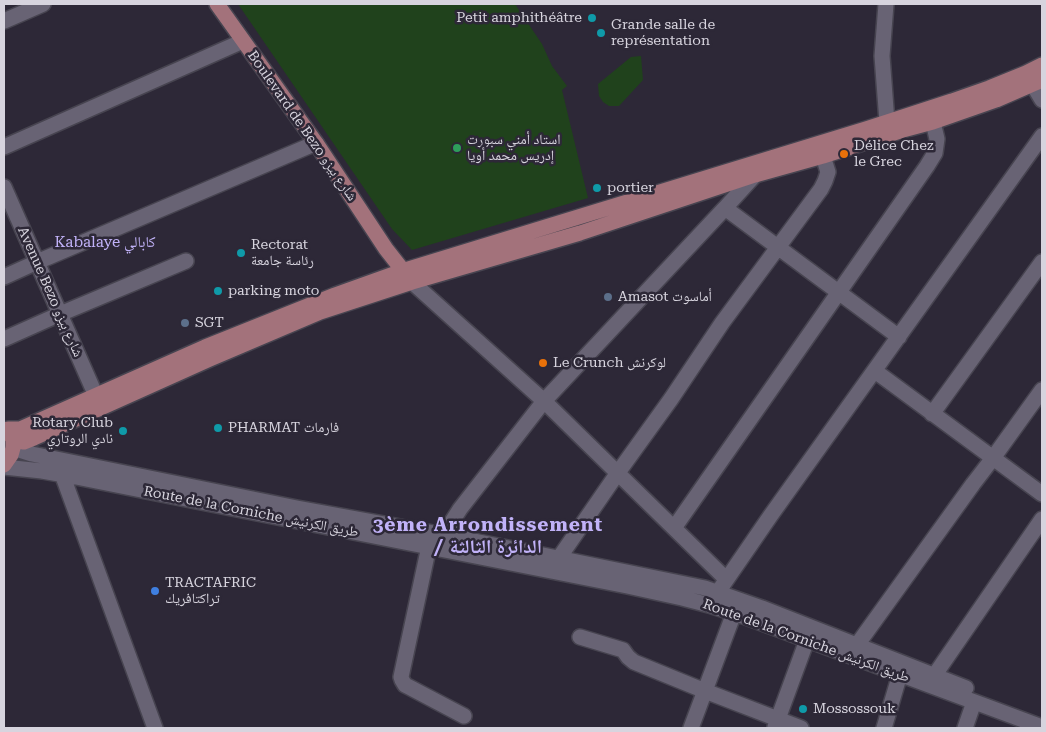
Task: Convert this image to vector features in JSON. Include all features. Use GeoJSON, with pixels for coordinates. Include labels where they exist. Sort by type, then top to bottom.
{"type":"FeatureCollection","features":[{"type":"Feature","properties":{"kind":"main road","name":"Boulevard de Bezo شارع بيزو"},"geometry":{"type":"LineString","coordinates":[[218,4],[407,277]]}},
{"type":"Feature","properties":{"kind":"main road"},"geometry":{"type":"LineString","coordinates":[[10,435],[24,442],[320,312],[407,277],[576,218],[889,128],[933,122],[996,100],[1034,79],[1042,65]]}},
{"type":"Feature","properties":{"kind":"main road"},"geometry":{"type":"LineString","coordinates":[[10,435],[205,347],[335,295],[580,233],[755,175],[824,156],[952,101],[1034,79]]}},
{"type":"Feature","properties":{"kind":"main road"},"geometry":{"type":"LineString","coordinates":[[576,218],[580,233]]}},
{"type":"Feature","properties":{"kind":"main road"},"geometry":{"type":"LineString","coordinates":[[4,466],[11,455],[10,435]]}},
{"type":"Feature","properties":{"kind":"street"},"geometry":{"type":"LineString","coordinates":[[4,21],[43,4]]}},
{"type":"Feature","properties":{"kind":"street"},"geometry":{"type":"LineString","coordinates":[[886,4],[882,56],[889,128]]}},
{"type":"Feature","properties":{"kind":"street"},"geometry":{"type":"LineString","coordinates":[[4,146],[243,40]]}},
{"type":"Feature","properties":{"kind":"street"},"geometry":{"type":"LineString","coordinates":[[1034,79],[1042,100]]}},
{"type":"Feature","properties":{"kind":"street"},"geometry":{"type":"LineString","coordinates":[[674,528],[927,166],[935,153],[937,139],[933,122]]}},
{"type":"Feature","properties":{"kind":"street"},"geometry":{"type":"LineString","coordinates":[[407,277],[544,402],[674,528],[722,586],[1042,136]]}},
{"type":"Feature","properties":{"kind":"street"},"geometry":{"type":"LineString","coordinates":[[4,277],[316,143]]}},
{"type":"Feature","properties":{"kind":"street"},"geometry":{"type":"LineString","coordinates":[[559,558],[722,323],[821,190],[828,172],[824,156]]}},
{"type":"Feature","properties":{"kind":"street"},"geometry":{"type":"LineString","coordinates":[[464,716],[409,687],[402,680],[436,543],[460,509],[544,402],[755,175]]}},
{"type":"Feature","properties":{"kind":"street","name":"Avenue Bezo شارع بيزو"},"geometry":{"type":"LineString","coordinates":[[4,187],[96,396]]}},
{"type":"Feature","properties":{"kind":"street"},"geometry":{"type":"LineString","coordinates":[[725,208],[899,337]]}},
{"type":"Feature","properties":{"kind":"street"},"geometry":{"type":"LineString","coordinates":[[4,339],[186,261]]}},
{"type":"Feature","properties":{"kind":"street"},"geometry":{"type":"LineString","coordinates":[[932,414],[1042,262]]}},
{"type":"Feature","properties":{"kind":"street"},"geometry":{"type":"LineString","coordinates":[[875,371],[1042,494]]}},
{"type":"Feature","properties":{"kind":"street"},"geometry":{"type":"LineString","coordinates":[[857,645],[973,484],[1040,399]]}},
{"type":"Feature","properties":{"kind":"street","name":"Route de la Corniche طريق الكرنيش"},"geometry":{"type":"LineString","coordinates":[[10,435],[32,454],[287,506],[436,543],[682,598],[734,613],[1042,727]]}},
{"type":"Feature","properties":{"kind":"street","name":"Route de la Corniche طريق الكرنيش"},"geometry":{"type":"LineString","coordinates":[[4,466],[62,474],[195,501],[436,543],[559,558],[679,583],[722,586],[762,608],[1042,718]]}},
{"type":"Feature","properties":{"kind":"street"},"geometry":{"type":"LineString","coordinates":[[62,474],[155,728]]}},
{"type":"Feature","properties":{"kind":"street"},"geometry":{"type":"LineString","coordinates":[[934,676],[1042,519]]}},
{"type":"Feature","properties":{"kind":"street"},"geometry":{"type":"LineString","coordinates":[[691,728],[734,613]]}},
{"type":"Feature","properties":{"kind":"street"},"geometry":{"type":"LineString","coordinates":[[580,636],[621,649],[634,662],[705,691],[776,724],[801,728]]}},
{"type":"Feature","properties":{"kind":"street"},"geometry":{"type":"LineString","coordinates":[[776,724],[807,640]]}},
{"type":"Feature","properties":{"kind":"street"},"geometry":{"type":"LineString","coordinates":[[884,728],[900,674]]}},
{"type":"Feature","properties":{"kind":"street"},"geometry":{"type":"LineString","coordinates":[[965,728],[974,702]]}},
{"type":"Feature","properties":{"kind":"green space","name":"استاد أمني سبورت إدريس محمد أويا"},"geometry":{"type":"Polygon","coordinates":[[[238,4],[515,4],[542,44],[552,66],[567,86],[562,90],[588,198],[412,250],[392,229],[238,4]]]}},
{"type":"Feature","properties":{"kind":"green space"},"geometry":{"type":"Polygon","coordinates":[[[641,56],[643,80],[619,106],[609,106],[603,102],[599,96],[598,84],[631,57],[641,56]]]}},
{"type":"Feature","properties":{"kind":"place","name":"Petit amphithéâtre"},"geometry":{"type":"Point","coordinates":[592,18]}},
{"type":"Feature","properties":{"kind":"place","name":"Grande salle de représentation"},"geometry":{"type":"Point","coordinates":[601,33]}},
{"type":"Feature","properties":{"kind":"place","name":"استاد أمني سبورت إدريس محمد أويا"},"geometry":{"type":"Point","coordinates":[457,148]}},
{"type":"Feature","properties":{"kind":"place","name":"Délice Chez le Grec"},"geometry":{"type":"Point","coordinates":[844,154]}},
{"type":"Feature","properties":{"kind":"place","name":"portier"},"geometry":{"type":"Point","coordinates":[597,188]}},
{"type":"Feature","properties":{"kind":"place","name":"Rectorat رئاسة جامعة"},"geometry":{"type":"Point","coordinates":[241,253]}},
{"type":"Feature","properties":{"kind":"place","name":"parking moto"},"geometry":{"type":"Point","coordinates":[218,291]}},
{"type":"Feature","properties":{"kind":"place","name":"Amasot أماسوت"},"geometry":{"type":"Point","coordinates":[608,297]}},
{"type":"Feature","properties":{"kind":"place","name":"SGT"},"geometry":{"type":"Point","coordinates":[185,323]}},
{"type":"Feature","properties":{"kind":"place","name":"Le Crunch لوكرنش"},"geometry":{"type":"Point","coordinates":[543,363]}},
{"type":"Feature","properties":{"kind":"place","name":"PHARMAT فارمات"},"geometry":{"type":"Point","coordinates":[218,428]}},
{"type":"Feature","properties":{"kind":"place","name":"Rotary Club نادي الروتاري"},"geometry":{"type":"Point","coordinates":[123,431]}},
{"type":"Feature","properties":{"kind":"place","name":"TRACTAFRIC تراكتافريك"},"geometry":{"type":"Point","coordinates":[155,591]}},
{"type":"Feature","properties":{"kind":"place","name":"Mossossouk"},"geometry":{"type":"Point","coordinates":[803,709]}},
{"type":"Feature","properties":{"kind":"district","name":"Kabalaye كابالي"},"geometry":{"type":"Point","coordinates":[105,243]}},
{"type":"Feature","properties":{"kind":"district","name":"3ème Arrondissement / الدائرة الثالثة"},"geometry":{"type":"Point","coordinates":[488,536]}}]}
